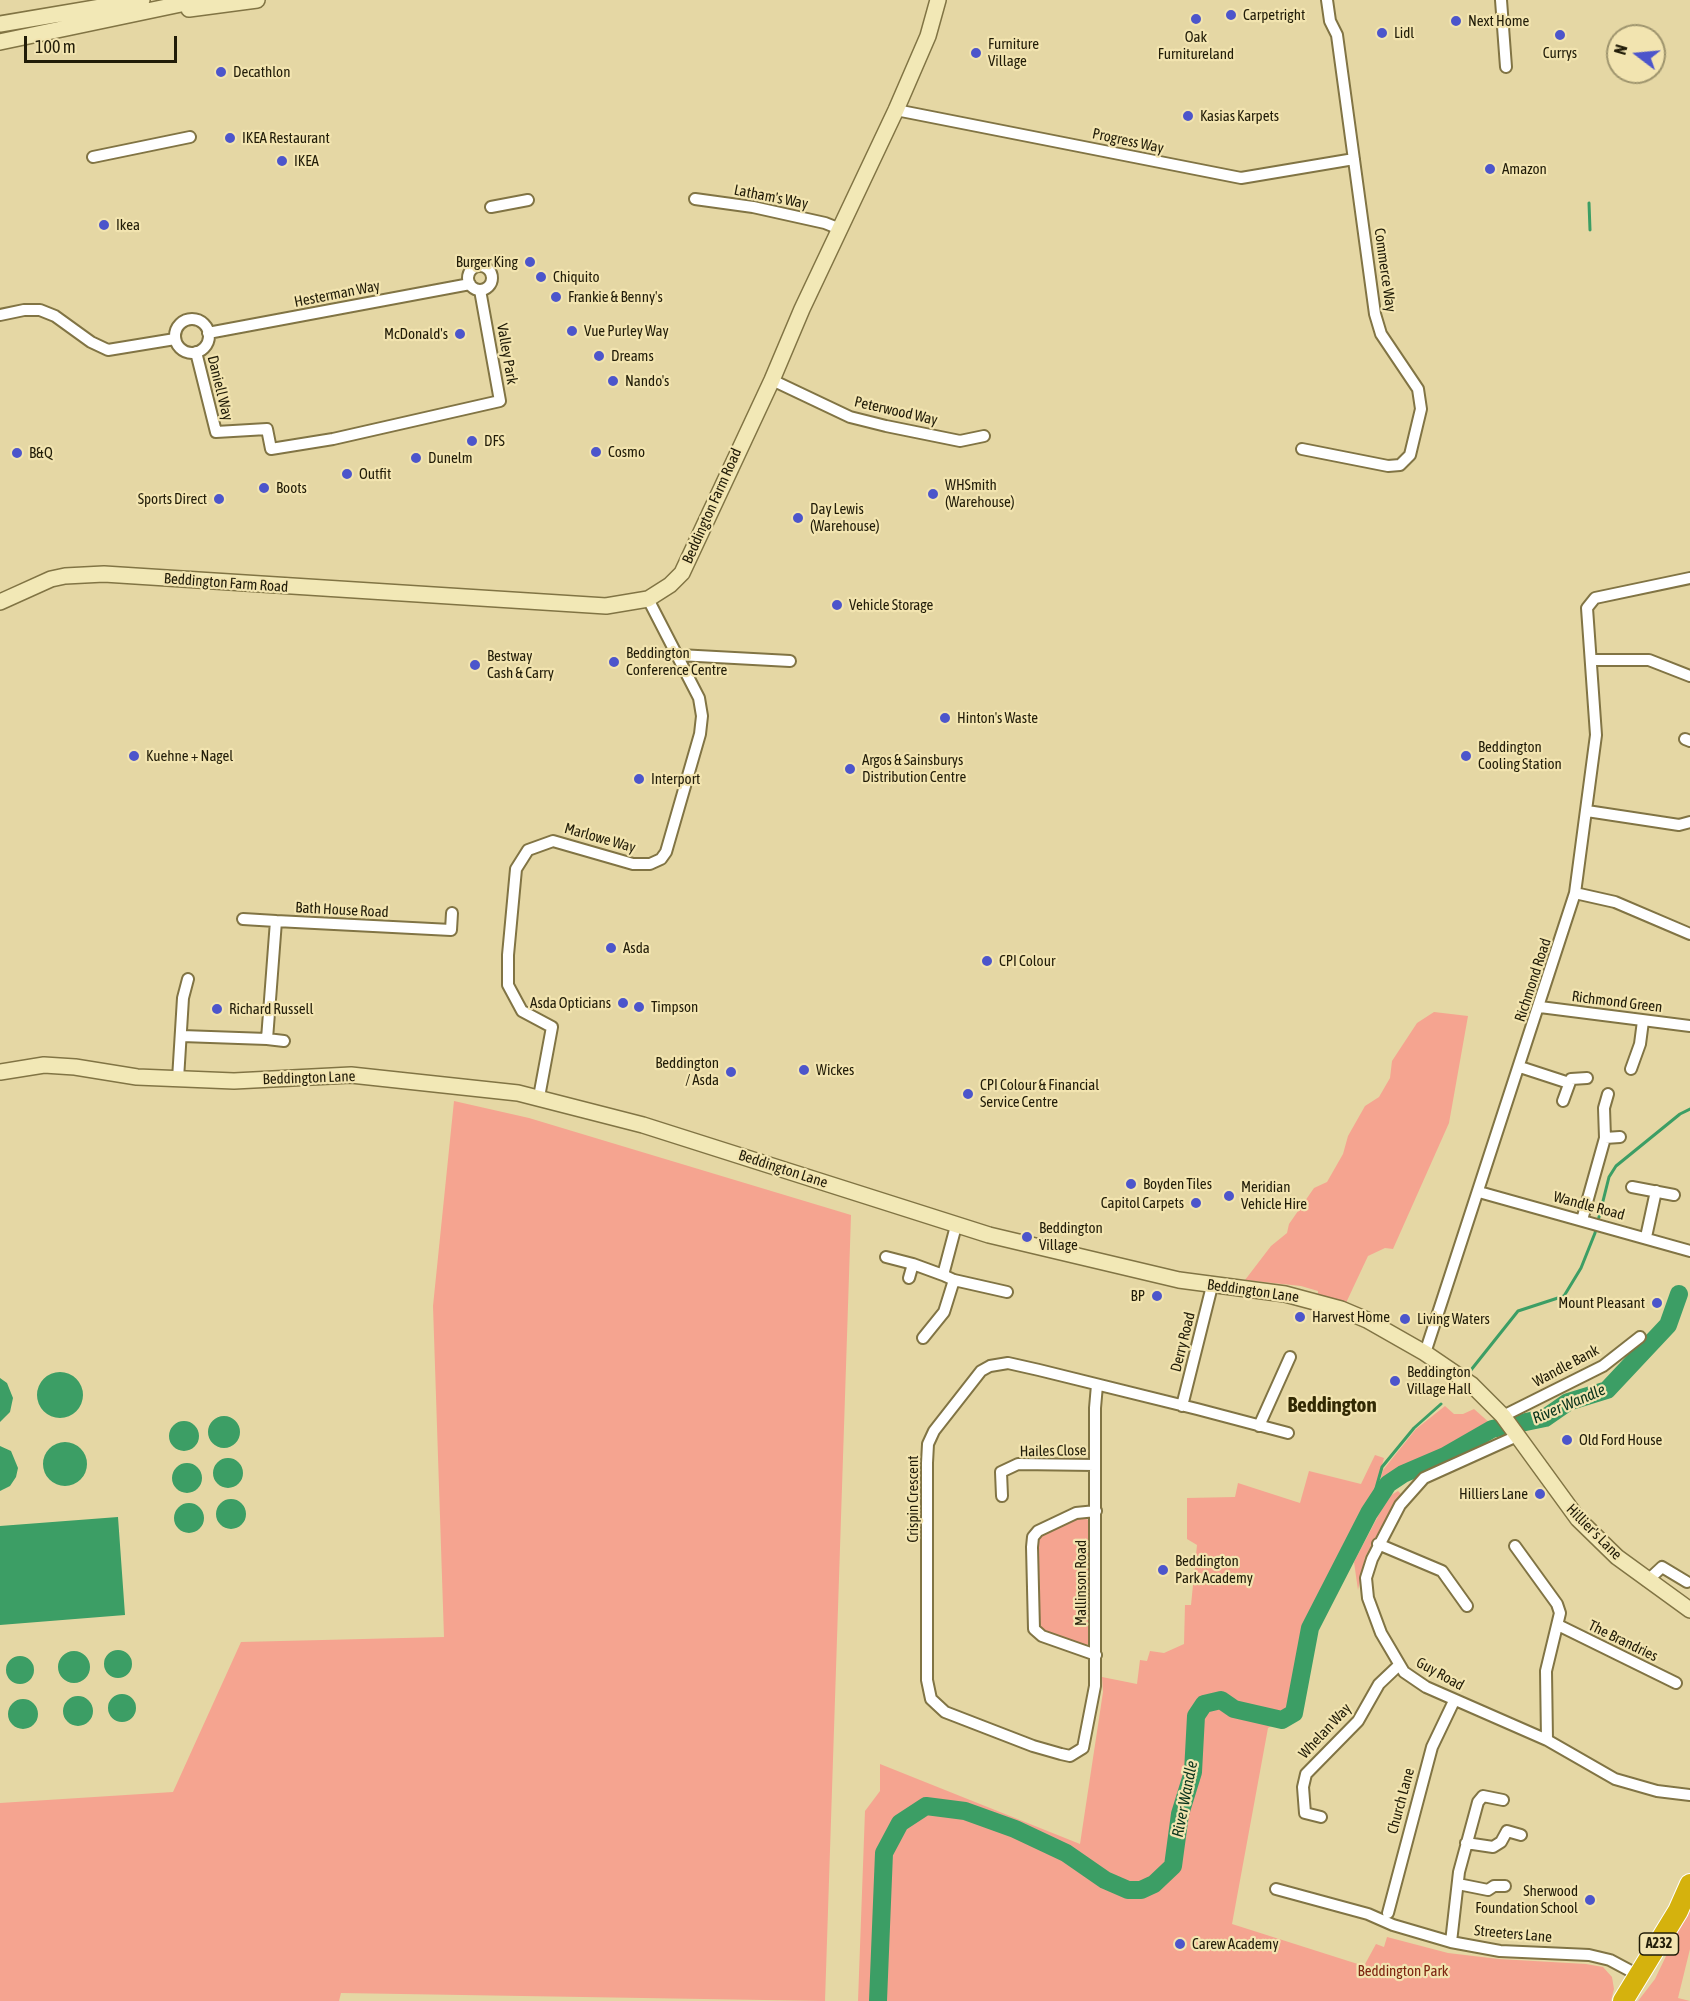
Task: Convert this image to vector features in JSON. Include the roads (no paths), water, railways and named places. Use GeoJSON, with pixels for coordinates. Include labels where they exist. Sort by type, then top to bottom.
{"type":"FeatureCollection","features":[{"type":"Feature","properties":{"kind":"highway","name":"A232"},"geometry":{"type":"LineString","coordinates":[[1623,2001],[1678,1911],[1690,1884]]}},
{"type":"Feature","properties":{"kind":"main road"},"geometry":{"type":"LineString","coordinates":[[0,24],[71,10],[98,0]]}},
{"type":"Feature","properties":{"kind":"main road"},"geometry":{"type":"LineString","coordinates":[[0,42],[140,8],[200,0]]}},
{"type":"Feature","properties":{"kind":"main road"},"geometry":{"type":"LineString","coordinates":[[71,10],[258,0]]}},
{"type":"Feature","properties":{"kind":"main road","name":"Beddington Farm Road"},"geometry":{"type":"LineString","coordinates":[[0,602],[51,579],[104,574],[606,606],[648,599],[670,585],[682,573],[772,380],[802,309],[896,110],[928,36],[938,0]]}},
{"type":"Feature","properties":{"kind":"main road","name":"Beddington Lane"},"geometry":{"type":"LineString","coordinates":[[0,1072],[44,1065],[75,1067],[137,1077],[234,1081],[351,1075],[539,1097],[684,1137],[956,1226],[1212,1286],[1285,1294],[1341,1309],[1366,1320],[1459,1374],[1503,1416],[1517,1436]]}},
{"type":"Feature","properties":{"kind":"main road","name":"Hillier's Lane"},"geometry":{"type":"LineString","coordinates":[[1517,1436],[1578,1519],[1617,1557],[1690,1610]]}},
{"type":"Feature","properties":{"kind":"street","name":"Commerce Way"},"geometry":{"type":"LineString","coordinates":[[1302,448],[1388,466],[1400,465],[1410,455],[1421,409],[1416,384],[1386,342],[1374,314],[1337,35],[1330,21],[1328,0]]}},
{"type":"Feature","properties":{"kind":"street"},"geometry":{"type":"LineString","coordinates":[[1501,0],[1506,67]]}},
{"type":"Feature","properties":{"kind":"street","name":"Progress Way"},"geometry":{"type":"LineString","coordinates":[[896,110],[1241,178],[1353,159]]}},
{"type":"Feature","properties":{"kind":"street"},"geometry":{"type":"LineString","coordinates":[[93,157],[190,137]]}},
{"type":"Feature","properties":{"kind":"street","name":"Latham's Way"},"geometry":{"type":"LineString","coordinates":[[695,199],[753,207],[825,223],[840,229]]}},
{"type":"Feature","properties":{"kind":"street"},"geometry":{"type":"LineString","coordinates":[[491,207],[528,200]]}},
{"type":"Feature","properties":{"kind":"street","name":"Hesterman Way"},"geometry":{"type":"LineString","coordinates":[[208,333],[475,287]]}},
{"type":"Feature","properties":{"kind":"street","name":"Valley Park"},"geometry":{"type":"LineString","coordinates":[[216,432],[267,429],[271,449],[333,439],[500,401],[475,287]]}},
{"type":"Feature","properties":{"kind":"street"},"geometry":{"type":"LineString","coordinates":[[0,315],[24,310],[40,310],[55,316],[91,342],[108,350],[175,339]]}},
{"type":"Feature","properties":{"kind":"street"},"geometry":{"type":"LineString","coordinates":[[188,319],[200,321],[208,333],[208,340],[204,348],[196,352],[183,350],[175,339],[177,329],[188,319]]}},
{"type":"Feature","properties":{"kind":"street","name":"Daniell Way"},"geometry":{"type":"LineString","coordinates":[[196,352],[216,432]]}},
{"type":"Feature","properties":{"kind":"street","name":"Peterwood Way"},"geometry":{"type":"LineString","coordinates":[[772,380],[850,417],[960,441],[984,436]]}},
{"type":"Feature","properties":{"kind":"street","name":"Richmond Road"},"geometry":{"type":"LineString","coordinates":[[1425,1353],[1540,1007],[1575,893],[1596,735],[1587,614],[1590,603],[1595,598],[1690,578]]}},
{"type":"Feature","properties":{"kind":"street","name":"Marlowe Way"},"geometry":{"type":"LineString","coordinates":[[539,1097],[552,1027],[522,1011],[508,985],[508,955],[516,869],[528,850],[553,841],[642,865],[661,859],[666,852],[700,734],[702,716],[699,698],[679,655],[648,599]]}},
{"type":"Feature","properties":{"kind":"street"},"geometry":{"type":"LineString","coordinates":[[679,655],[790,661]]}},
{"type":"Feature","properties":{"kind":"street"},"geometry":{"type":"LineString","coordinates":[[1591,660],[1649,660],[1690,676]]}},
{"type":"Feature","properties":{"kind":"street"},"geometry":{"type":"LineString","coordinates":[[1587,811],[1679,825],[1690,822]]}},
{"type":"Feature","properties":{"kind":"street"},"geometry":{"type":"LineString","coordinates":[[1575,893],[1615,902],[1690,934]]}},
{"type":"Feature","properties":{"kind":"street","name":"Bath House Road"},"geometry":{"type":"LineString","coordinates":[[267,1039],[276,921],[451,930],[452,914]]}},
{"type":"Feature","properties":{"kind":"street"},"geometry":{"type":"LineString","coordinates":[[243,919],[276,921]]}},
{"type":"Feature","properties":{"kind":"street"},"geometry":{"type":"LineString","coordinates":[[178,1079],[183,998],[188,980]]}},
{"type":"Feature","properties":{"kind":"street","name":"Richmond Green"},"geometry":{"type":"LineString","coordinates":[[1540,1007],[1690,1026]]}},
{"type":"Feature","properties":{"kind":"street"},"geometry":{"type":"LineString","coordinates":[[1631,1069],[1640,1044],[1643,1021]]}},
{"type":"Feature","properties":{"kind":"street"},"geometry":{"type":"LineString","coordinates":[[182,1036],[284,1041]]}},
{"type":"Feature","properties":{"kind":"street"},"geometry":{"type":"LineString","coordinates":[[1520,1067],[1569,1083]]}},
{"type":"Feature","properties":{"kind":"street"},"geometry":{"type":"LineString","coordinates":[[1563,1101],[1569,1083],[1575,1077],[1587,1078]]}},
{"type":"Feature","properties":{"kind":"street"},"geometry":{"type":"LineString","coordinates":[[1585,1220],[1605,1138],[1604,1108],[1608,1094]]}},
{"type":"Feature","properties":{"kind":"street"},"geometry":{"type":"LineString","coordinates":[[1605,1138],[1620,1137]]}},
{"type":"Feature","properties":{"kind":"street"},"geometry":{"type":"LineString","coordinates":[[1632,1187],[1674,1195]]}},
{"type":"Feature","properties":{"kind":"street"},"geometry":{"type":"LineString","coordinates":[[1646,1238],[1656,1191]]}},
{"type":"Feature","properties":{"kind":"street","name":"Wandle Road"},"geometry":{"type":"LineString","coordinates":[[1479,1192],[1690,1251]]}},
{"type":"Feature","properties":{"kind":"street"},"geometry":{"type":"LineString","coordinates":[[943,1275],[956,1226]]}},
{"type":"Feature","properties":{"kind":"street"},"geometry":{"type":"LineString","coordinates":[[886,1257],[913,1264],[954,1280],[1007,1292]]}},
{"type":"Feature","properties":{"kind":"street"},"geometry":{"type":"LineString","coordinates":[[909,1278],[913,1264]]}},
{"type":"Feature","properties":{"kind":"street"},"geometry":{"type":"LineString","coordinates":[[924,1338],[944,1312],[954,1280]]}},
{"type":"Feature","properties":{"kind":"street","name":"Derry Road"},"geometry":{"type":"LineString","coordinates":[[1182,1406],[1212,1286]]}},
{"type":"Feature","properties":{"kind":"street","name":"Wandle Bank"},"geometry":{"type":"LineString","coordinates":[[1503,1416],[1603,1366],[1640,1337]]}},
{"type":"Feature","properties":{"kind":"street"},"geometry":{"type":"LineString","coordinates":[[1259,1426],[1290,1357]]}},
{"type":"Feature","properties":{"kind":"street","name":"Crispin Crescent"},"geometry":{"type":"LineString","coordinates":[[1070,1756],[1033,1746],[958,1717],[939,1708],[930,1699],[927,1680],[927,1452],[934,1431],[974,1378],[990,1366],[1020,1365],[1288,1433]]}},
{"type":"Feature","properties":{"kind":"street","name":"Mallinson Road"},"geometry":{"type":"LineString","coordinates":[[1070,1756],[1079,1752],[1086,1739],[1095,1686],[1097,1384]]}},
{"type":"Feature","properties":{"kind":"street","name":"Guy Road"},"geometry":{"type":"LineString","coordinates":[[1517,1436],[1424,1478],[1400,1505],[1378,1544],[1369,1568],[1367,1593],[1381,1633],[1399,1665],[1416,1682],[1454,1701],[1547,1740],[1615,1779],[1657,1791],[1690,1795]]}},
{"type":"Feature","properties":{"kind":"street","name":"Hailes Close"},"geometry":{"type":"LineString","coordinates":[[1002,1496],[1002,1472],[1018,1464],[1095,1465]]}},
{"type":"Feature","properties":{"kind":"street","name":"Mallinson Road"},"geometry":{"type":"LineString","coordinates":[[1096,1511],[1076,1514],[1038,1531],[1033,1537],[1032,1556],[1034,1629],[1042,1636],[1096,1655]]}},
{"type":"Feature","properties":{"kind":"street"},"geometry":{"type":"LineString","coordinates":[[1378,1544],[1442,1571],[1467,1606]]}},
{"type":"Feature","properties":{"kind":"street"},"geometry":{"type":"LineString","coordinates":[[1515,1546],[1557,1604],[1560,1613],[1546,1671],[1547,1740]]}},
{"type":"Feature","properties":{"kind":"street"},"geometry":{"type":"LineString","coordinates":[[1647,1581],[1662,1567],[1687,1582]]}},
{"type":"Feature","properties":{"kind":"street","name":"The Brandries"},"geometry":{"type":"LineString","coordinates":[[1558,1625],[1676,1683]]}},
{"type":"Feature","properties":{"kind":"street","name":"Whelan Way"},"geometry":{"type":"LineString","coordinates":[[1321,1817],[1305,1813],[1303,1787],[1306,1774],[1358,1721],[1379,1684],[1399,1665]]}},
{"type":"Feature","properties":{"kind":"street","name":"Church Lane"},"geometry":{"type":"LineString","coordinates":[[1385,1917],[1429,1757],[1454,1701]]}},
{"type":"Feature","properties":{"kind":"street"},"geometry":{"type":"LineString","coordinates":[[1451,1942],[1466,1843],[1480,1798],[1488,1796],[1503,1800]]}},
{"type":"Feature","properties":{"kind":"street"},"geometry":{"type":"LineString","coordinates":[[1466,1843],[1493,1847],[1501,1842],[1507,1831],[1521,1834]]}},
{"type":"Feature","properties":{"kind":"street"},"geometry":{"type":"LineString","coordinates":[[1458,1884],[1488,1890],[1494,1886],[1504,1886]]}},
{"type":"Feature","properties":{"kind":"street","name":"Streeters Lane"},"geometry":{"type":"LineString","coordinates":[[1276,1888],[1385,1917],[1451,1942],[1500,1951],[1589,1954],[1610,1960],[1640,1976]]}},
{"type":"Feature","properties":{"kind":"waterway","name":"River Wandle"},"geometry":{"type":"LineString","coordinates":[[1589,203],[1590,230]]}},
{"type":"Feature","properties":{"kind":"waterway","name":"River Wandle"},"geometry":{"type":"LineString","coordinates":[[1467,1375],[1518,1311],[1564,1296],[1581,1268],[1595,1233],[1609,1177],[1616,1166],[1680,1114],[1690,1109]]}},
{"type":"Feature","properties":{"kind":"waterway","name":"River Wandle"},"geometry":{"type":"LineString","coordinates":[[878,2001],[884,1853],[900,1823],[926,1806],[965,1811],[1015,1829],[1066,1853],[1105,1880],[1128,1890],[1141,1890],[1154,1884],[1173,1866],[1180,1814],[1193,1772],[1196,1716],[1204,1704],[1221,1700],[1234,1709],[1282,1720],[1294,1713],[1310,1628],[1369,1513],[1388,1484],[1403,1474],[1445,1456],[1492,1429],[1545,1418],[1568,1402],[1607,1390],[1668,1325],[1679,1294]]}},
{"type":"Feature","properties":{"kind":"waterway","name":"River Wandle"},"geometry":{"type":"LineString","coordinates":[[1369,1513],[1382,1467],[1414,1428],[1441,1404]]}},
{"type":"Feature","properties":{"kind":"place","name":"Carpetright"},"geometry":{"type":"Point","coordinates":[1231,15]}},
{"type":"Feature","properties":{"kind":"place","name":"Oak Furnitureland"},"geometry":{"type":"Point","coordinates":[1196,19]}},
{"type":"Feature","properties":{"kind":"place","name":"Next Home"},"geometry":{"type":"Point","coordinates":[1456,21]}},
{"type":"Feature","properties":{"kind":"place","name":"Lidl"},"geometry":{"type":"Point","coordinates":[1382,33]}},
{"type":"Feature","properties":{"kind":"place","name":"Currys"},"geometry":{"type":"Point","coordinates":[1560,35]}},
{"type":"Feature","properties":{"kind":"place","name":"Furniture Village"},"geometry":{"type":"Point","coordinates":[976,53]}},
{"type":"Feature","properties":{"kind":"place","name":"Decathlon"},"geometry":{"type":"Point","coordinates":[221,72]}},
{"type":"Feature","properties":{"kind":"place","name":"Kasias Karpets"},"geometry":{"type":"Point","coordinates":[1188,116]}},
{"type":"Feature","properties":{"kind":"place","name":"IKEA Restaurant"},"geometry":{"type":"Point","coordinates":[230,138]}},
{"type":"Feature","properties":{"kind":"place","name":"IKEA"},"geometry":{"type":"Point","coordinates":[282,161]}},
{"type":"Feature","properties":{"kind":"place","name":"Amazon"},"geometry":{"type":"Point","coordinates":[1490,169]}},
{"type":"Feature","properties":{"kind":"place","name":"Ikea"},"geometry":{"type":"Point","coordinates":[104,225]}},
{"type":"Feature","properties":{"kind":"place","name":"Burger King"},"geometry":{"type":"Point","coordinates":[530,262]}},
{"type":"Feature","properties":{"kind":"place","name":"Chiquito"},"geometry":{"type":"Point","coordinates":[541,277]}},
{"type":"Feature","properties":{"kind":"place","name":"Frankie & Benny's"},"geometry":{"type":"Point","coordinates":[556,297]}},
{"type":"Feature","properties":{"kind":"place","name":"Vue Purley Way"},"geometry":{"type":"Point","coordinates":[572,331]}},
{"type":"Feature","properties":{"kind":"place","name":"McDonald's"},"geometry":{"type":"Point","coordinates":[460,334]}},
{"type":"Feature","properties":{"kind":"place","name":"Dreams"},"geometry":{"type":"Point","coordinates":[599,356]}},
{"type":"Feature","properties":{"kind":"place","name":"Nando's"},"geometry":{"type":"Point","coordinates":[613,381]}},
{"type":"Feature","properties":{"kind":"place","name":"DFS"},"geometry":{"type":"Point","coordinates":[472,441]}},
{"type":"Feature","properties":{"kind":"place","name":"Cosmo"},"geometry":{"type":"Point","coordinates":[596,452]}},
{"type":"Feature","properties":{"kind":"place","name":"B&Q"},"geometry":{"type":"Point","coordinates":[17,453]}},
{"type":"Feature","properties":{"kind":"place","name":"Dunelm"},"geometry":{"type":"Point","coordinates":[416,458]}},
{"type":"Feature","properties":{"kind":"place","name":"Outfit"},"geometry":{"type":"Point","coordinates":[347,474]}},
{"type":"Feature","properties":{"kind":"place","name":"Boots"},"geometry":{"type":"Point","coordinates":[264,488]}},
{"type":"Feature","properties":{"kind":"place","name":"WHSmith (Warehouse)"},"geometry":{"type":"Point","coordinates":[933,494]}},
{"type":"Feature","properties":{"kind":"place","name":"Sports Direct"},"geometry":{"type":"Point","coordinates":[219,499]}},
{"type":"Feature","properties":{"kind":"place","name":"Day Lewis (Warehouse)"},"geometry":{"type":"Point","coordinates":[798,518]}},
{"type":"Feature","properties":{"kind":"place","name":"Vehicle Storage"},"geometry":{"type":"Point","coordinates":[837,605]}},
{"type":"Feature","properties":{"kind":"place","name":"Beddington Conference Centre"},"geometry":{"type":"Point","coordinates":[614,662]}},
{"type":"Feature","properties":{"kind":"place","name":"Bestway Cash & Carry"},"geometry":{"type":"Point","coordinates":[475,665]}},
{"type":"Feature","properties":{"kind":"place","name":"Hinton's Waste"},"geometry":{"type":"Point","coordinates":[945,718]}},
{"type":"Feature","properties":{"kind":"place","name":"Kuehne + Nagel"},"geometry":{"type":"Point","coordinates":[134,756]}},
{"type":"Feature","properties":{"kind":"place","name":"Beddington Cooling Station"},"geometry":{"type":"Point","coordinates":[1466,756]}},
{"type":"Feature","properties":{"kind":"place","name":"Argos & Sainsburys Distribution Centre"},"geometry":{"type":"Point","coordinates":[850,769]}},
{"type":"Feature","properties":{"kind":"place","name":"Interport"},"geometry":{"type":"Point","coordinates":[639,779]}},
{"type":"Feature","properties":{"kind":"place","name":"Asda"},"geometry":{"type":"Point","coordinates":[611,948]}},
{"type":"Feature","properties":{"kind":"place","name":"CPI Colour"},"geometry":{"type":"Point","coordinates":[987,961]}},
{"type":"Feature","properties":{"kind":"place","name":"Asda Opticians"},"geometry":{"type":"Point","coordinates":[623,1003]}},
{"type":"Feature","properties":{"kind":"place","name":"Timpson"},"geometry":{"type":"Point","coordinates":[639,1007]}},
{"type":"Feature","properties":{"kind":"place","name":"Richard Russell"},"geometry":{"type":"Point","coordinates":[217,1009]}},
{"type":"Feature","properties":{"kind":"place","name":"Wickes"},"geometry":{"type":"Point","coordinates":[804,1070]}},
{"type":"Feature","properties":{"kind":"place","name":"Beddington / Asda"},"geometry":{"type":"Point","coordinates":[731,1072]}},
{"type":"Feature","properties":{"kind":"place","name":"CPI Colour & Financial Service Centre"},"geometry":{"type":"Point","coordinates":[968,1094]}},
{"type":"Feature","properties":{"kind":"place","name":"Boyden Tiles"},"geometry":{"type":"Point","coordinates":[1131,1184]}},
{"type":"Feature","properties":{"kind":"place","name":"Meridian Vehicle Hire"},"geometry":{"type":"Point","coordinates":[1229,1196]}},
{"type":"Feature","properties":{"kind":"place","name":"Capitol Carpets"},"geometry":{"type":"Point","coordinates":[1196,1203]}},
{"type":"Feature","properties":{"kind":"place","name":"Beddington Village"},"geometry":{"type":"Point","coordinates":[1027,1237]}},
{"type":"Feature","properties":{"kind":"place","name":"BP"},"geometry":{"type":"Point","coordinates":[1157,1296]}},
{"type":"Feature","properties":{"kind":"place","name":"Mount Pleasant"},"geometry":{"type":"Point","coordinates":[1657,1303]}},
{"type":"Feature","properties":{"kind":"place","name":"Harvest Home"},"geometry":{"type":"Point","coordinates":[1300,1317]}},
{"type":"Feature","properties":{"kind":"place","name":"Living Waters"},"geometry":{"type":"Point","coordinates":[1405,1319]}},
{"type":"Feature","properties":{"kind":"place","name":"Beddington Village Hall"},"geometry":{"type":"Point","coordinates":[1395,1381]}},
{"type":"Feature","properties":{"kind":"place","name":"Old Ford House"},"geometry":{"type":"Point","coordinates":[1567,1440]}},
{"type":"Feature","properties":{"kind":"place","name":"Hilliers Lane"},"geometry":{"type":"Point","coordinates":[1540,1494]}},
{"type":"Feature","properties":{"kind":"place","name":"Beddington Park Academy"},"geometry":{"type":"Point","coordinates":[1163,1570]}},
{"type":"Feature","properties":{"kind":"place","name":"Sherwood Foundation School"},"geometry":{"type":"Point","coordinates":[1590,1900]}},
{"type":"Feature","properties":{"kind":"place","name":"Carew Academy"},"geometry":{"type":"Point","coordinates":[1180,1944]}},
{"type":"Feature","properties":{"kind":"district","name":"Beddington"},"geometry":{"type":"Point","coordinates":[1332,1405]}},
{"type":"Feature","properties":{"kind":"park label","name":"Beddington Park"},"geometry":{"type":"Point","coordinates":[1403,1971]}}]}
